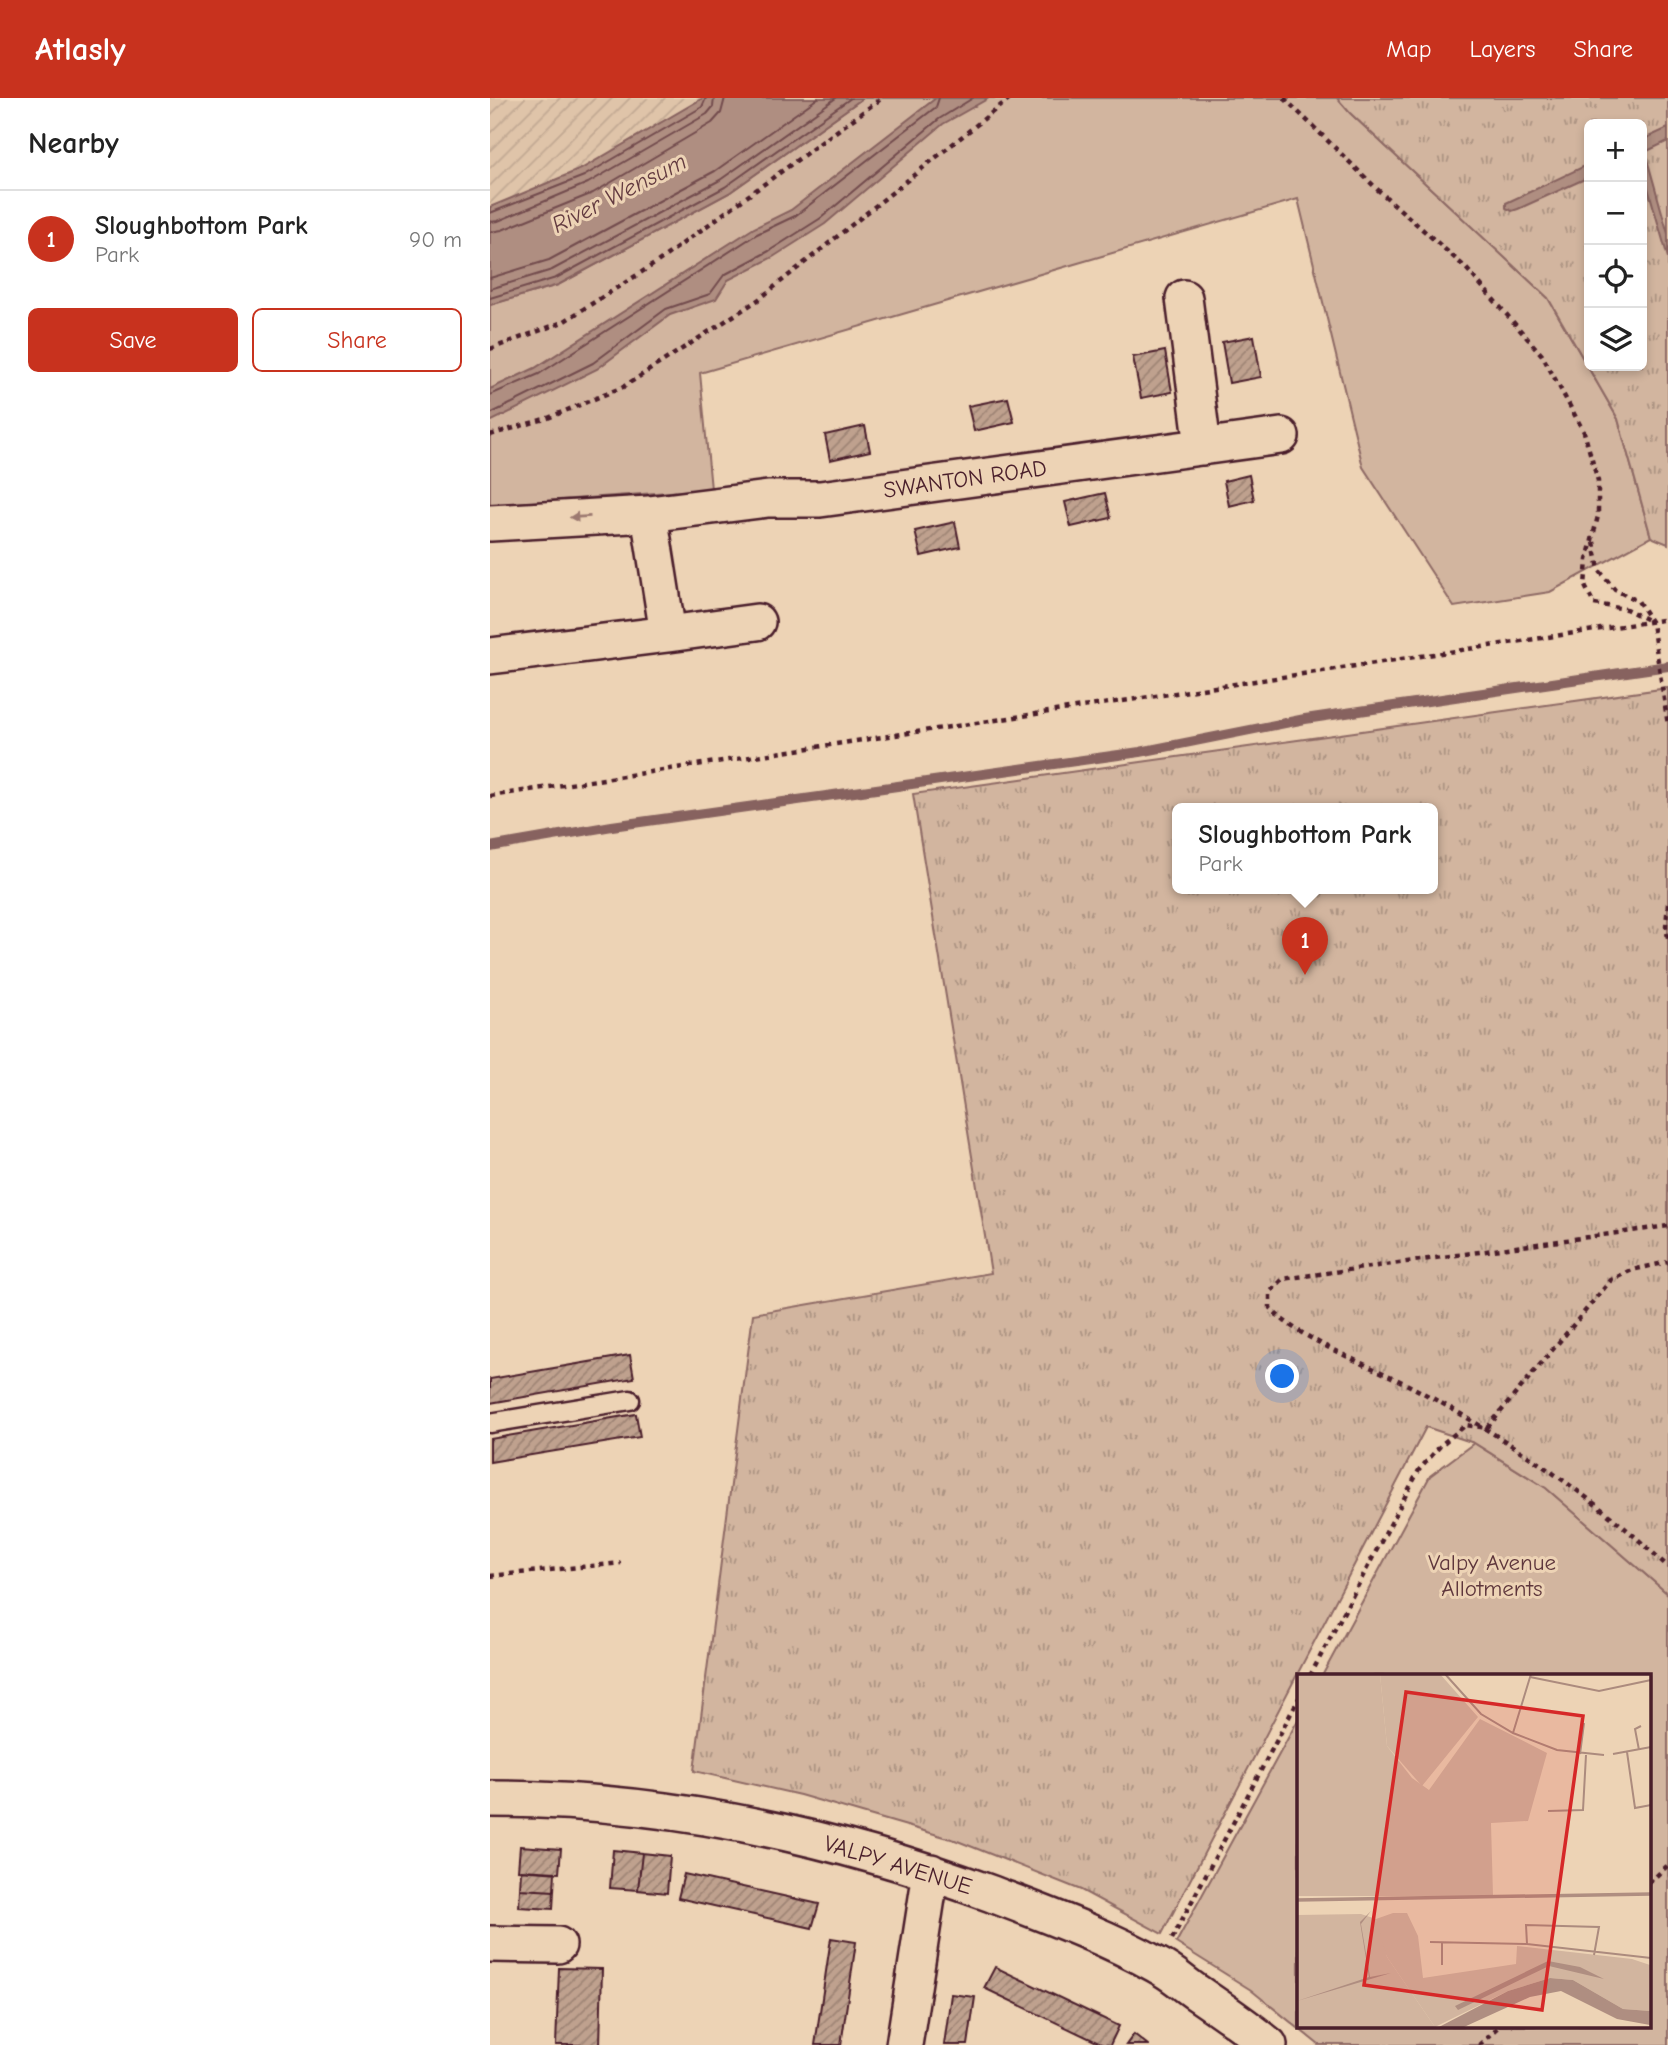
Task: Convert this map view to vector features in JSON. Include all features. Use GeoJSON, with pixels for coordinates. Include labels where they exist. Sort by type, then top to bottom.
{"type":"FeatureCollection","features":[{"type":"Feature","properties":{"kind":"street"},"geometry":{"type":"LineString","coordinates":[[1184,298],[1203,447]]}},
{"type":"Feature","properties":{"kind":"street","name":"SWANTON ROAD"},"geometry":{"type":"LineString","coordinates":[[490,523],[649,514],[768,499],[820,499],[1281,436]]}},
{"type":"Feature","properties":{"kind":"street"},"geometry":{"type":"LineString","coordinates":[[649,514],[668,634]]}},
{"type":"Feature","properties":{"kind":"street"},"geometry":{"type":"LineString","coordinates":[[490,656],[757,622]]}},
{"type":"Feature","properties":{"kind":"street","name":"VALPY AVENUE"},"geometry":{"type":"LineString","coordinates":[[490,1799],[534,1799],[697,1814],[805,1836],[931,1872],[1059,1919],[1158,1965],[1269,2045]]}},
{"type":"Feature","properties":{"kind":"street"},"geometry":{"type":"LineString","coordinates":[[904,2045],[931,1872]]}},
{"type":"Feature","properties":{"kind":"street"},"geometry":{"type":"LineString","coordinates":[[490,1944],[558,1945]]}},
{"type":"Feature","properties":{"kind":"lane"},"geometry":{"type":"LineString","coordinates":[[490,1423],[630,1401]]}},
{"type":"Feature","properties":{"kind":"path"},"geometry":{"type":"LineString","coordinates":[[490,349],[563,322],[633,278],[882,98]]}},
{"type":"Feature","properties":{"kind":"path"},"geometry":{"type":"LineString","coordinates":[[490,435],[548,418],[623,387],[758,300],[1010,98]]}},
{"type":"Feature","properties":{"kind":"path"},"geometry":{"type":"LineString","coordinates":[[1284,98],[1377,189],[1466,268],[1542,355],[1584,432],[1598,481],[1598,516],[1587,560],[1585,586],[1594,604],[1626,609],[1653,623]]}},
{"type":"Feature","properties":{"kind":"path"},"geometry":{"type":"LineString","coordinates":[[1593,539],[1599,570],[1615,590],[1638,601],[1653,623],[1668,725]]}},
{"type":"Feature","properties":{"kind":"path"},"geometry":{"type":"LineString","coordinates":[[490,796],[1668,619]]}},
{"type":"Feature","properties":{"kind":"path"},"geometry":{"type":"LineString","coordinates":[[1668,903],[1668,939]]}},
{"type":"Feature","properties":{"kind":"path"},"geometry":{"type":"LineString","coordinates":[[1668,1226],[1283,1279],[1270,1292],[1269,1308],[1283,1322],[1487,1428],[1569,1486],[1647,1547],[1668,1567]]}},
{"type":"Feature","properties":{"kind":"path"},"geometry":{"type":"LineString","coordinates":[[1487,1428],[1611,1280],[1632,1270],[1668,1262]]}},
{"type":"Feature","properties":{"kind":"path"},"geometry":{"type":"LineString","coordinates":[[1312,1674],[1419,1469],[1442,1444],[1466,1426],[1487,1428]]}},
{"type":"Feature","properties":{"kind":"path"},"geometry":{"type":"LineString","coordinates":[[490,1576],[621,1563]]}},
{"type":"Feature","properties":{"kind":"path"},"geometry":{"type":"LineString","coordinates":[[1158,1965],[1297,1702]]}},
{"type":"Feature","properties":{"kind":"path"},"geometry":{"type":"LineString","coordinates":[[1650,1882],[1668,1865]]}},
{"type":"Feature","properties":{"kind":"path"},"geometry":{"type":"LineString","coordinates":[[1479,2045],[1497,2028]]}},
{"type":"Feature","properties":{"kind":"shaded area"},"geometry":{"type":"Polygon","coordinates":[[[490,98],[703,98],[581,169],[490,207],[490,98]]]}},
{"type":"Feature","properties":{"kind":"green space"},"geometry":{"type":"Polygon","coordinates":[[[863,98],[1337,98],[1548,298],[1584,360],[1584,371],[1590,371],[1618,419],[1651,537],[1550,592],[1454,607],[1363,467],[1298,199],[700,373],[711,489],[490,505],[490,305],[558,285],[729,193],[863,98]]]}},
{"type":"Feature","properties":{"kind":"green space"},"geometry":{"type":"Polygon","coordinates":[[[1337,98],[1668,98],[1668,544],[1651,537],[1618,419],[1590,371],[1647,371],[1647,119],[1584,119],[1584,360],[1548,298],[1337,98]]]}},
{"type":"Feature","properties":{"kind":"green space"},"geometry":{"type":"Polygon","coordinates":[[[1668,688],[1668,1594],[1546,1488],[1474,1443],[1426,1427],[1162,1934],[1081,1890],[955,1840],[800,1795],[694,1771],[753,1314],[991,1273],[913,794],[1668,688]]]}},
{"type":"Feature","properties":{"kind":"green space","name":"Valpy Avenue Allotments"},"geometry":{"type":"Polygon","coordinates":[[[1474,1443],[1546,1488],[1668,1594],[1668,2045],[1319,2045],[1298,2028],[1650,2028],[1650,1674],[1323,1674],[1430,1476],[1474,1443]]]}},
{"type":"Feature","properties":{"kind":"green space","name":"Valpy Avenue Allotments"},"geometry":{"type":"Polygon","coordinates":[[[1297,1722],[1297,2027],[1251,1990],[1176,1943],[1297,1722]]]}},
{"type":"Feature","properties":{"kind":"water","name":"River Wensum"},"geometry":{"type":"Polygon","coordinates":[[[703,98],[863,98],[729,193],[558,285],[490,305],[490,207],[581,169],[703,98]]]}},
{"type":"Feature","properties":{"kind":"water"},"geometry":{"type":"Polygon","coordinates":[[[936,98],[989,98],[943,124],[825,224],[773,257],[728,280],[716,299],[670,315],[597,369],[490,422],[490,389],[535,368],[754,228],[791,210],[936,98]]]}},
{"type":"Feature","properties":{"kind":"water"},"geometry":{"type":"Polygon","coordinates":[[[1668,128],[1668,141],[1647,151],[1647,138],[1668,128]]]}},
{"type":"Feature","properties":{"kind":"water"},"geometry":{"type":"Polygon","coordinates":[[[1647,159],[1668,234],[1668,258],[1647,184],[1647,159]]]}},
{"type":"Feature","properties":{"kind":"water"},"geometry":{"type":"Polygon","coordinates":[[[1584,166],[1584,179],[1512,211],[1506,208],[1506,203],[1584,166]]]}},
{"type":"Feature","properties":{"kind":"building"},"geometry":{"type":"Polygon","coordinates":[[[1254,336],[1261,377],[1229,383],[1222,342],[1254,336]]]}},
{"type":"Feature","properties":{"kind":"building"},"geometry":{"type":"Polygon","coordinates":[[[1165,351],[1172,392],[1141,398],[1133,357],[1165,351]]]}},
{"type":"Feature","properties":{"kind":"building"},"geometry":{"type":"Polygon","coordinates":[[[1008,398],[1014,422],[974,431],[968,406],[1008,398]]]}},
{"type":"Feature","properties":{"kind":"building"},"geometry":{"type":"Polygon","coordinates":[[[865,426],[870,451],[830,460],[825,435],[865,426]]]}},
{"type":"Feature","properties":{"kind":"building"},"geometry":{"type":"Polygon","coordinates":[[[1249,475],[1254,500],[1229,506],[1224,481],[1249,475]]]}},
{"type":"Feature","properties":{"kind":"building"},"geometry":{"type":"Polygon","coordinates":[[[1105,493],[1111,518],[1071,527],[1065,502],[1105,493]]]}},
{"type":"Feature","properties":{"kind":"building"},"geometry":{"type":"Polygon","coordinates":[[[955,522],[960,547],[921,556],[915,531],[955,522]]]}},
{"type":"Feature","properties":{"kind":"building"},"geometry":{"type":"Polygon","coordinates":[[[630,1355],[634,1378],[490,1403],[490,1379],[630,1355]]]}},
{"type":"Feature","properties":{"kind":"building"},"geometry":{"type":"Polygon","coordinates":[[[636,1414],[640,1437],[490,1462],[490,1439],[636,1414]]]}},
{"type":"Feature","properties":{"kind":"building"},"geometry":{"type":"Polygon","coordinates":[[[520,1846],[561,1849],[559,1873],[518,1870],[520,1846]]]}},
{"type":"Feature","properties":{"kind":"building"},"geometry":{"type":"Polygon","coordinates":[[[613,1850],[642,1853],[638,1890],[610,1888],[613,1850]]]}},
{"type":"Feature","properties":{"kind":"building"},"geometry":{"type":"Polygon","coordinates":[[[642,1853],[670,1856],[667,1893],[638,1890],[642,1853]]]}},
{"type":"Feature","properties":{"kind":"building"},"geometry":{"type":"Polygon","coordinates":[[[521,1870],[555,1872],[554,1891],[520,1889],[521,1870]]]}},
{"type":"Feature","properties":{"kind":"building"},"geometry":{"type":"Polygon","coordinates":[[[684,1874],[819,1904],[812,1928],[678,1898],[684,1874]]]}},
{"type":"Feature","properties":{"kind":"building"},"geometry":{"type":"Polygon","coordinates":[[[520,1889],[554,1891],[553,1909],[519,1907],[520,1889]]]}},
{"type":"Feature","properties":{"kind":"building"},"geometry":{"type":"Polygon","coordinates":[[[831,1938],[856,1942],[841,2045],[815,2045],[831,1938]]]}},
{"type":"Feature","properties":{"kind":"building"},"geometry":{"type":"Polygon","coordinates":[[[995,1967],[1119,2026],[1110,2045],[1103,2045],[984,1988],[995,1967]]]}},
{"type":"Feature","properties":{"kind":"building"},"geometry":{"type":"Polygon","coordinates":[[[559,1968],[602,1969],[600,2045],[556,2045],[559,1968]]]}},
{"type":"Feature","properties":{"kind":"building"},"geometry":{"type":"Polygon","coordinates":[[[951,1994],[975,1997],[968,2045],[944,2045],[951,1994]]]}},
{"type":"Feature","properties":{"kind":"building"},"geometry":{"type":"Polygon","coordinates":[[[1134,2034],[1148,2045],[1126,2045],[1134,2034]]]}},
{"type":"Feature","properties":{"kind":"waterway"},"geometry":{"type":"LineString","coordinates":[[490,847],[612,826],[1140,752],[1305,719],[1668,666]]}},
{"type":"Feature","properties":{"kind":"place","name":"Sloughbottom Park"},"geometry":{"type":"Point","coordinates":[1305,975]}}]}
